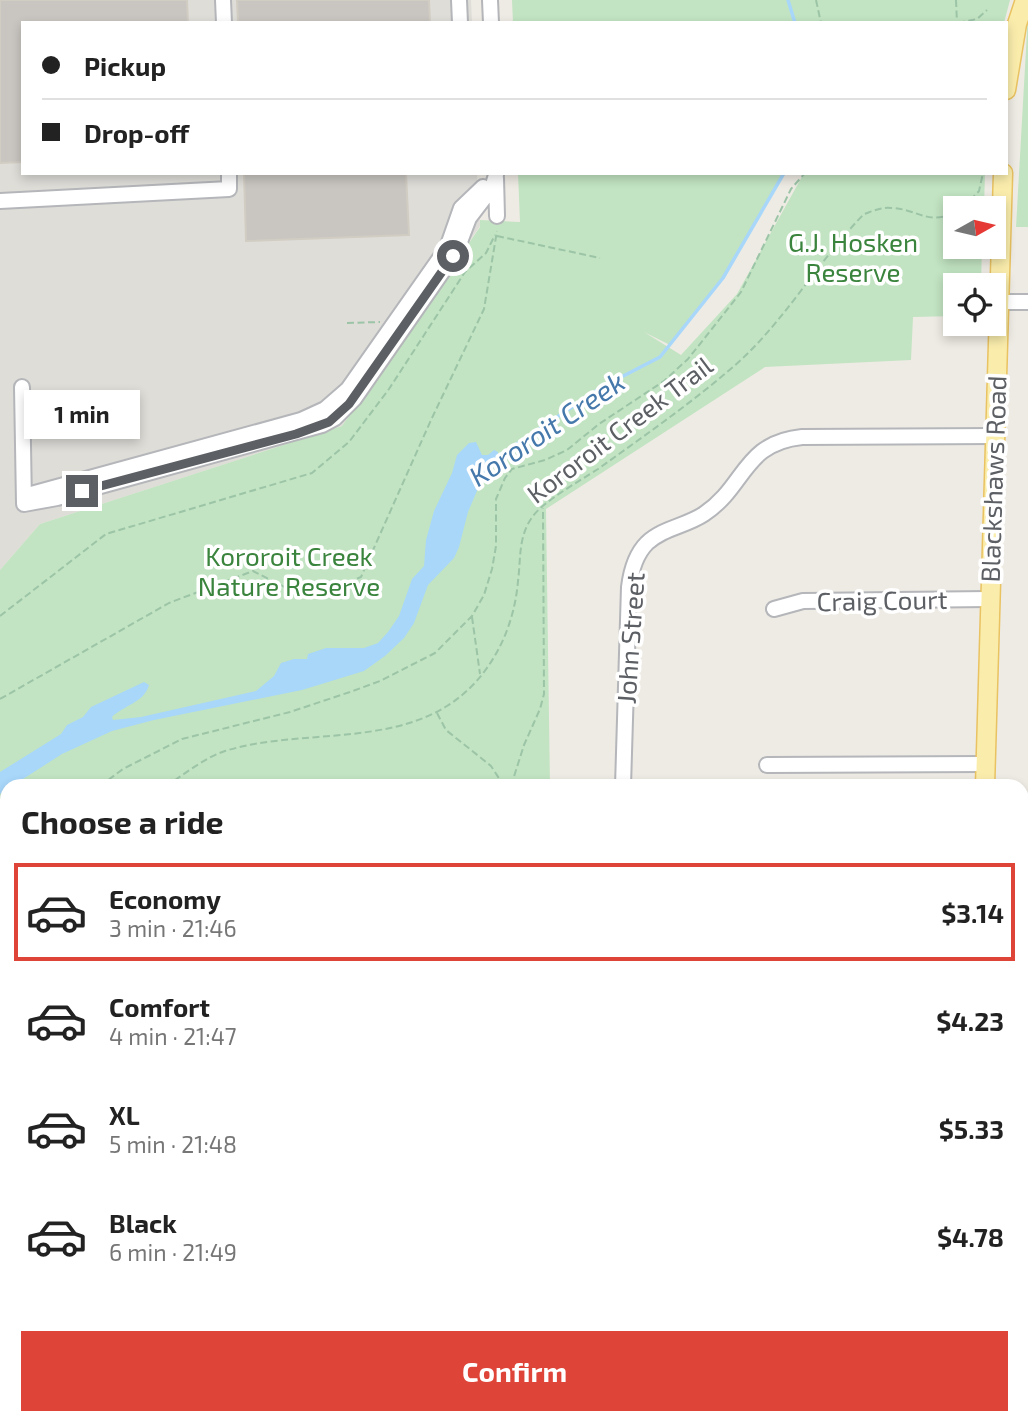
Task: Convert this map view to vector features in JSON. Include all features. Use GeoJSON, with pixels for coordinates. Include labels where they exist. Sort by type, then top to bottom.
{"type":"FeatureCollection","features":[{"type":"Feature","properties":{"kind":"main road"},"geometry":{"type":"LineString","coordinates":[[1008,78],[1017,24],[1025,0]]}},
{"type":"Feature","properties":{"kind":"main road","name":"Blackshaws Road"},"geometry":{"type":"LineString","coordinates":[[1000,273],[1003,175]]}},
{"type":"Feature","properties":{"kind":"main road","name":"Blackshaws Road"},"geometry":{"type":"LineString","coordinates":[[985,779],[998,336]]}},
{"type":"Feature","properties":{"kind":"street"},"geometry":{"type":"LineString","coordinates":[[223,0],[224,21]]}},
{"type":"Feature","properties":{"kind":"street"},"geometry":{"type":"LineString","coordinates":[[459,0],[460,21]]}},
{"type":"Feature","properties":{"kind":"street"},"geometry":{"type":"LineString","coordinates":[[490,0],[491,21]]}},
{"type":"Feature","properties":{"kind":"street"},"geometry":{"type":"LineString","coordinates":[[0,201],[229,189],[229,175]]}},
{"type":"Feature","properties":{"kind":"street"},"geometry":{"type":"LineString","coordinates":[[495,175],[497,223]]}},
{"type":"Feature","properties":{"kind":"street"},"geometry":{"type":"LineString","coordinates":[[22,387],[24,500],[48,501],[181,459],[257,438],[322,425],[335,418],[344,402],[453,256],[469,218],[493,186],[495,175]]}},
{"type":"Feature","properties":{"kind":"street"},"geometry":{"type":"LineString","coordinates":[[1006,302],[1028,302]]}},
{"type":"Feature","properties":{"kind":"street","name":"John Street"},"geometry":{"type":"LineString","coordinates":[[623,779],[629,587],[632,569],[645,545],[667,530],[703,514],[718,502],[755,457],[775,442],[802,437],[995,436]]}},
{"type":"Feature","properties":{"kind":"street","name":"Craig Court"},"geometry":{"type":"LineString","coordinates":[[774,609],[803,601],[990,599]]}},
{"type":"Feature","properties":{"kind":"street"},"geometry":{"type":"LineString","coordinates":[[767,765],[985,764]]}},
{"type":"Feature","properties":{"kind":"path"},"geometry":{"type":"LineString","coordinates":[[816,0],[821,21]]}},
{"type":"Feature","properties":{"kind":"path"},"geometry":{"type":"LineString","coordinates":[[956,0],[957,21]]}},
{"type":"Feature","properties":{"kind":"path"},"geometry":{"type":"LineString","coordinates":[[967,21],[977,19],[987,10]]}},
{"type":"Feature","properties":{"kind":"path"},"geometry":{"type":"LineString","coordinates":[[110,779],[182,739],[290,712],[380,681],[435,653],[472,616],[484,595],[496,546],[496,499],[505,478],[512,469],[545,460],[567,450],[599,424],[664,381],[688,359],[741,292],[791,189],[804,175]]}},
{"type":"Feature","properties":{"kind":"path"},"geometry":{"type":"LineString","coordinates":[[974,196],[979,191],[982,175]]}},
{"type":"Feature","properties":{"kind":"path","name":"Kororoit Creek Trail"},"geometry":{"type":"LineString","coordinates":[[178,779],[223,752],[285,740],[399,727],[437,712],[455,700],[493,661],[508,628],[517,590],[519,550],[532,517],[671,418],[736,365],[761,339],[864,214],[891,208],[925,218],[943,217]]}},
{"type":"Feature","properties":{"kind":"path"},"geometry":{"type":"LineString","coordinates":[[0,699],[169,603],[253,571],[309,599],[361,577],[484,309],[497,223]]}},
{"type":"Feature","properties":{"kind":"path"},"geometry":{"type":"LineString","coordinates":[[496,236],[600,258]]}},
{"type":"Feature","properties":{"kind":"path"},"geometry":{"type":"LineString","coordinates":[[347,323],[384,322]]}},
{"type":"Feature","properties":{"kind":"path"},"geometry":{"type":"LineString","coordinates":[[513,779],[544,694],[543,507]]}},
{"type":"Feature","properties":{"kind":"path"},"geometry":{"type":"LineString","coordinates":[[472,616],[480,676]]}},
{"type":"Feature","properties":{"kind":"path"},"geometry":{"type":"LineString","coordinates":[[437,712],[446,730],[491,766],[499,779]]}},
{"type":"Feature","properties":{"kind":"shaded area"},"geometry":{"type":"Polygon","coordinates":[[[0,0],[471,0],[472,21],[21,21],[21,175],[477,175],[480,226],[342,426],[40,524],[0,570],[0,0]]]}},
{"type":"Feature","properties":{"kind":"green space"},"geometry":{"type":"Polygon","coordinates":[[[512,0],[1010,0],[1005,21],[513,21],[512,0]]]}},
{"type":"Feature","properties":{"kind":"green space"},"geometry":{"type":"Polygon","coordinates":[[[1028,14],[1028,227],[1016,227],[1028,14]]]}},
{"type":"Feature","properties":{"kind":"green space"},"geometry":{"type":"Polygon","coordinates":[[[518,175],[783,175],[723,278],[670,345],[644,332],[681,355],[737,294],[803,175],[985,175],[984,196],[943,196],[943,259],[982,259],[981,273],[943,273],[943,316],[913,317],[911,360],[765,367],[546,509],[550,779],[0,779],[0,570],[40,524],[342,426],[480,227],[480,220],[520,222],[518,175]]]}},
{"type":"Feature","properties":{"kind":"water","name":"Kororoit Creek"},"geometry":{"type":"Polygon","coordinates":[[[476,442],[482,455],[488,455],[494,450],[498,452],[498,460],[482,479],[468,512],[454,558],[428,585],[414,623],[404,638],[385,656],[364,671],[302,690],[112,731],[62,754],[23,779],[0,779],[0,772],[61,734],[67,725],[83,717],[91,707],[144,682],[149,685],[143,696],[112,717],[113,720],[141,717],[256,691],[274,676],[281,663],[307,659],[308,654],[326,648],[364,648],[378,643],[399,616],[412,579],[424,566],[426,540],[434,511],[452,473],[457,455],[469,443],[476,442]]]}},
{"type":"Feature","properties":{"kind":"building"},"geometry":{"type":"Polygon","coordinates":[[[0,0],[187,0],[188,21],[21,21],[21,162],[0,163],[0,0]]]}},
{"type":"Feature","properties":{"kind":"building"},"geometry":{"type":"Polygon","coordinates":[[[237,0],[429,0],[430,21],[238,21],[237,0]]]}},
{"type":"Feature","properties":{"kind":"building"},"geometry":{"type":"Polygon","coordinates":[[[244,175],[406,175],[409,235],[246,241],[244,175]]]}},
{"type":"Feature","properties":{"kind":"waterway","name":"Kororoit Creek"},"geometry":{"type":"LineString","coordinates":[[788,0],[794,21]]}},
{"type":"Feature","properties":{"kind":"waterway","name":"Kororoit Creek"},"geometry":{"type":"LineString","coordinates":[[496,458],[602,387],[660,357],[723,278],[783,175]]}},
{"type":"Feature","properties":{"kind":"route"},"geometry":{"type":"LineString","coordinates":[[82,491],[296,434],[329,422],[354,399],[453,256]]}},
{"type":"Feature","properties":{"kind":"park label","name":"G.J. Hosken Reserve"},"geometry":{"type":"Point","coordinates":[853,258]}},
{"type":"Feature","properties":{"kind":"park label","name":"Kororoit Creek Nature Reserve"},"geometry":{"type":"Point","coordinates":[289,572]}}]}
